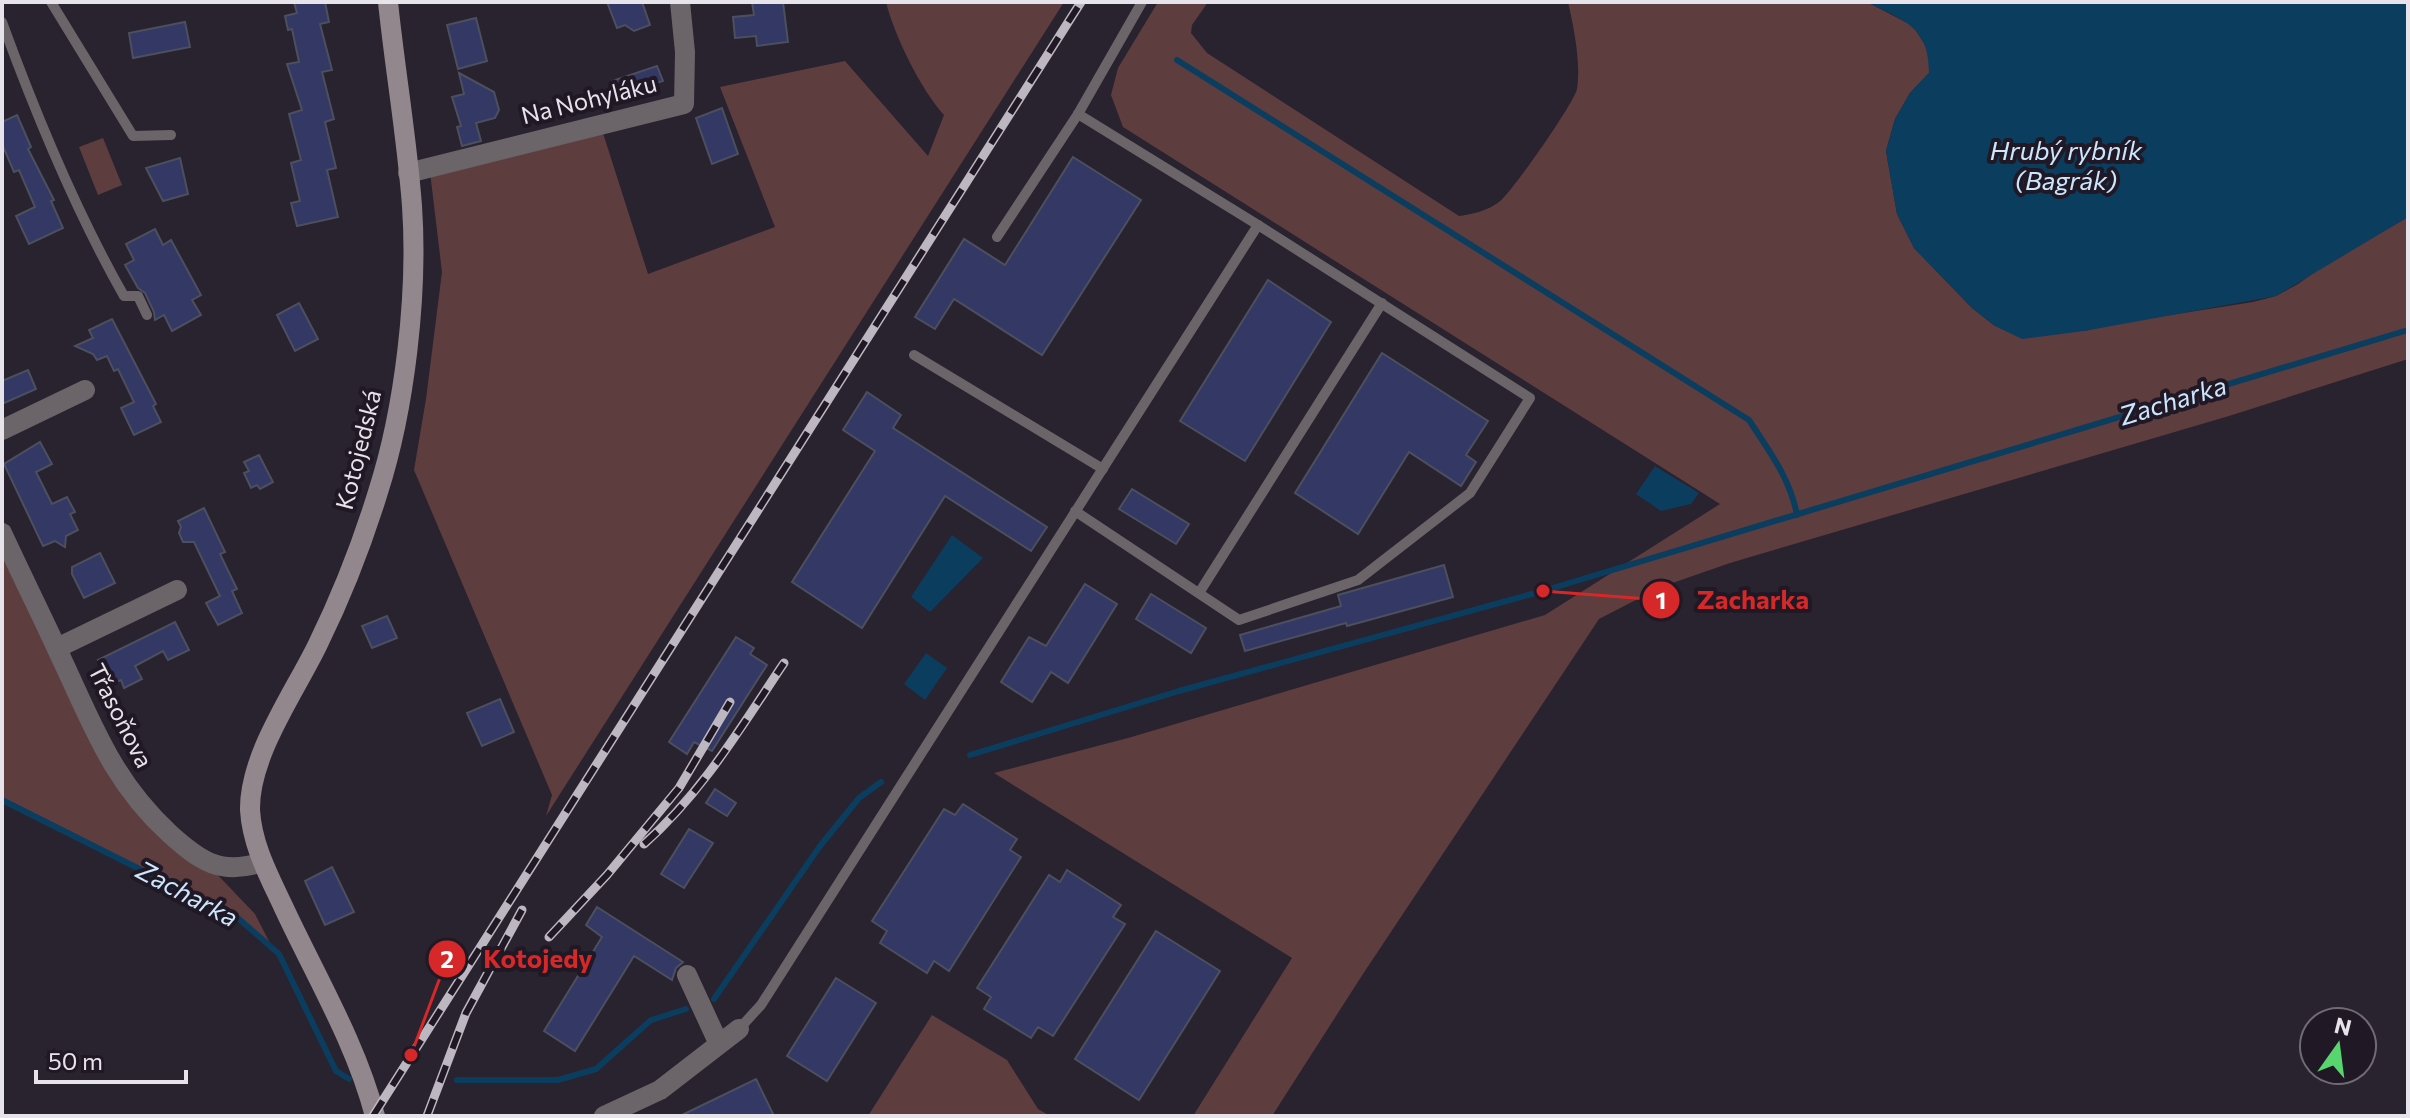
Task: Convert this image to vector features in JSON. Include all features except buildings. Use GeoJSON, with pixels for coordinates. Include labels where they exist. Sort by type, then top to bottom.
{"type":"FeatureCollection","features":[{"type":"Feature","properties":{"kind":"main road","name":"Kotojedská"},"geometry":{"type":"LineString","coordinates":[[375,1116],[350,1045],[262,862],[251,817],[251,790],[270,738],[319,643],[346,579],[378,493],[396,426],[413,231],[388,2]]}},
{"type":"Feature","properties":{"kind":"street","name":"Na Nohyláku"},"geometry":{"type":"LineString","coordinates":[[408,173],[684,104],[685,52],[680,2]]}},
{"type":"Feature","properties":{"kind":"street"},"geometry":{"type":"LineString","coordinates":[[2,430],[85,390]]}},
{"type":"Feature","properties":{"kind":"street","name":"Třasoňova"},"geometry":{"type":"LineString","coordinates":[[2,533],[109,761],[132,796],[183,846],[208,863],[229,867],[262,862]]}},
{"type":"Feature","properties":{"kind":"street","name":"Třasoňova"},"geometry":{"type":"LineString","coordinates":[[57,648],[177,590]]}},
{"type":"Feature","properties":{"kind":"street"},"geometry":{"type":"LineString","coordinates":[[687,975],[718,1042]]}},
{"type":"Feature","properties":{"kind":"street"},"geometry":{"type":"LineString","coordinates":[[604,1116],[660,1090],[718,1042],[739,1029]]}},
{"type":"Feature","properties":{"kind":"lane"},"geometry":{"type":"LineString","coordinates":[[51,2],[133,136],[171,135]]}},
{"type":"Feature","properties":{"kind":"lane"},"geometry":{"type":"LineString","coordinates":[[997,237],[1078,114],[1142,2]]}},
{"type":"Feature","properties":{"kind":"lane"},"geometry":{"type":"LineString","coordinates":[[2,22],[107,266],[124,296],[138,296],[147,315]]}},
{"type":"Feature","properties":{"kind":"lane"},"geometry":{"type":"LineString","coordinates":[[1075,511],[1239,620],[1358,580],[1470,493],[1530,398],[1078,114]]}},
{"type":"Feature","properties":{"kind":"lane"},"geometry":{"type":"LineString","coordinates":[[739,1029],[769,992],[1258,225]]}},
{"type":"Feature","properties":{"kind":"lane"},"geometry":{"type":"LineString","coordinates":[[1199,593],[1382,303]]}},
{"type":"Feature","properties":{"kind":"lane"},"geometry":{"type":"LineString","coordinates":[[914,355],[1103,469]]}},
{"type":"Feature","properties":{"kind":"shaded area"},"geometry":{"type":"Polygon","coordinates":[[[886,2],[1064,2],[546,816],[552,795],[414,470],[442,272],[430,172],[602,130],[648,274],[775,227],[720,87],[845,61],[928,156],[944,115],[909,62],[886,2]]]}},
{"type":"Feature","properties":{"kind":"shaded area"},"geometry":{"type":"Polygon","coordinates":[[[1158,2],[1208,2],[1192,25],[1191,33],[1207,53],[1459,216],[1490,208],[1499,202],[1517,182],[1566,111],[1577,89],[1578,68],[1568,2],[1867,2],[1913,26],[1929,51],[1929,73],[1910,93],[1895,119],[1886,151],[1897,214],[1914,248],[1972,308],[1995,326],[2084,331],[2276,296],[2408,217],[2408,359],[2229,416],[1730,563],[1661,587],[1599,619],[1272,1116],[1193,1116],[1292,958],[994,773],[1128,738],[1545,615],[1720,504],[1123,127],[1111,95],[1118,68],[1158,2]]]}},
{"type":"Feature","properties":{"kind":"shaded area"},"geometry":{"type":"Polygon","coordinates":[[[103,138],[122,185],[98,195],[79,147],[103,138]]]}},
{"type":"Feature","properties":{"kind":"shaded area"},"geometry":{"type":"Polygon","coordinates":[[[2,533],[109,761],[255,914],[273,949],[239,919],[2,800],[2,533]]]}},
{"type":"Feature","properties":{"kind":"shaded area"},"geometry":{"type":"Polygon","coordinates":[[[932,1015],[1007,1060],[1038,1109],[1050,1116],[868,1116],[932,1015]]]}},
{"type":"Feature","properties":{"kind":"water","name":"Hrubý rybník (Bagrák)"},"geometry":{"type":"Polygon","coordinates":[[[1867,2],[2408,2],[2408,217],[2276,296],[2084,331],[2022,339],[1995,326],[1972,308],[1914,248],[1897,214],[1886,151],[1895,119],[1910,93],[1929,73],[1928,57],[1925,45],[1912,27],[1867,2]]]}},
{"type":"Feature","properties":{"kind":"water"},"geometry":{"type":"Polygon","coordinates":[[[1655,466],[1699,493],[1691,504],[1661,511],[1636,494],[1655,466]]]}},
{"type":"Feature","properties":{"kind":"water"},"geometry":{"type":"Polygon","coordinates":[[[952,535],[983,558],[930,612],[911,597],[952,535]]]}},
{"type":"Feature","properties":{"kind":"water"},"geometry":{"type":"Polygon","coordinates":[[[926,653],[947,668],[925,700],[904,684],[926,653]]]}},
{"type":"Feature","properties":{"kind":"waterway"},"geometry":{"type":"LineString","coordinates":[[1177,60],[1749,420],[1784,477],[1797,515]]}},
{"type":"Feature","properties":{"kind":"waterway","name":"Zacharka"},"geometry":{"type":"LineString","coordinates":[[970,755],[1179,691],[1543,591],[2408,330]]}},
{"type":"Feature","properties":{"kind":"waterway","name":"Zacharka"},"geometry":{"type":"LineString","coordinates":[[714,999],[820,846],[859,798],[881,782]]}},
{"type":"Feature","properties":{"kind":"waterway","name":"Zacharka"},"geometry":{"type":"LineString","coordinates":[[2,800],[239,919],[279,954],[336,1071],[349,1079]]}},
{"type":"Feature","properties":{"kind":"waterway","name":"Zacharka"},"geometry":{"type":"LineString","coordinates":[[457,1080],[558,1080],[596,1069],[651,1020],[686,1009]]}},
{"type":"Feature","properties":{"kind":"railway"},"geometry":{"type":"LineString","coordinates":[[373,1116],[1081,2]]}},
{"type":"Feature","properties":{"kind":"railway"},"geometry":{"type":"LineString","coordinates":[[644,844],[702,781],[784,663]]}},
{"type":"Feature","properties":{"kind":"railway"},"geometry":{"type":"LineString","coordinates":[[549,937],[607,875],[679,788],[730,702]]}},
{"type":"Feature","properties":{"kind":"railway"},"geometry":{"type":"LineString","coordinates":[[427,1116],[466,1013],[522,910]]}},
{"type":"Feature","properties":{"kind":"place","name":"Zacharka"},"geometry":{"type":"Point","coordinates":[1543,591]}},
{"type":"Feature","properties":{"kind":"place","name":"Kotojedy"},"geometry":{"type":"Point","coordinates":[411,1055]}}]}
